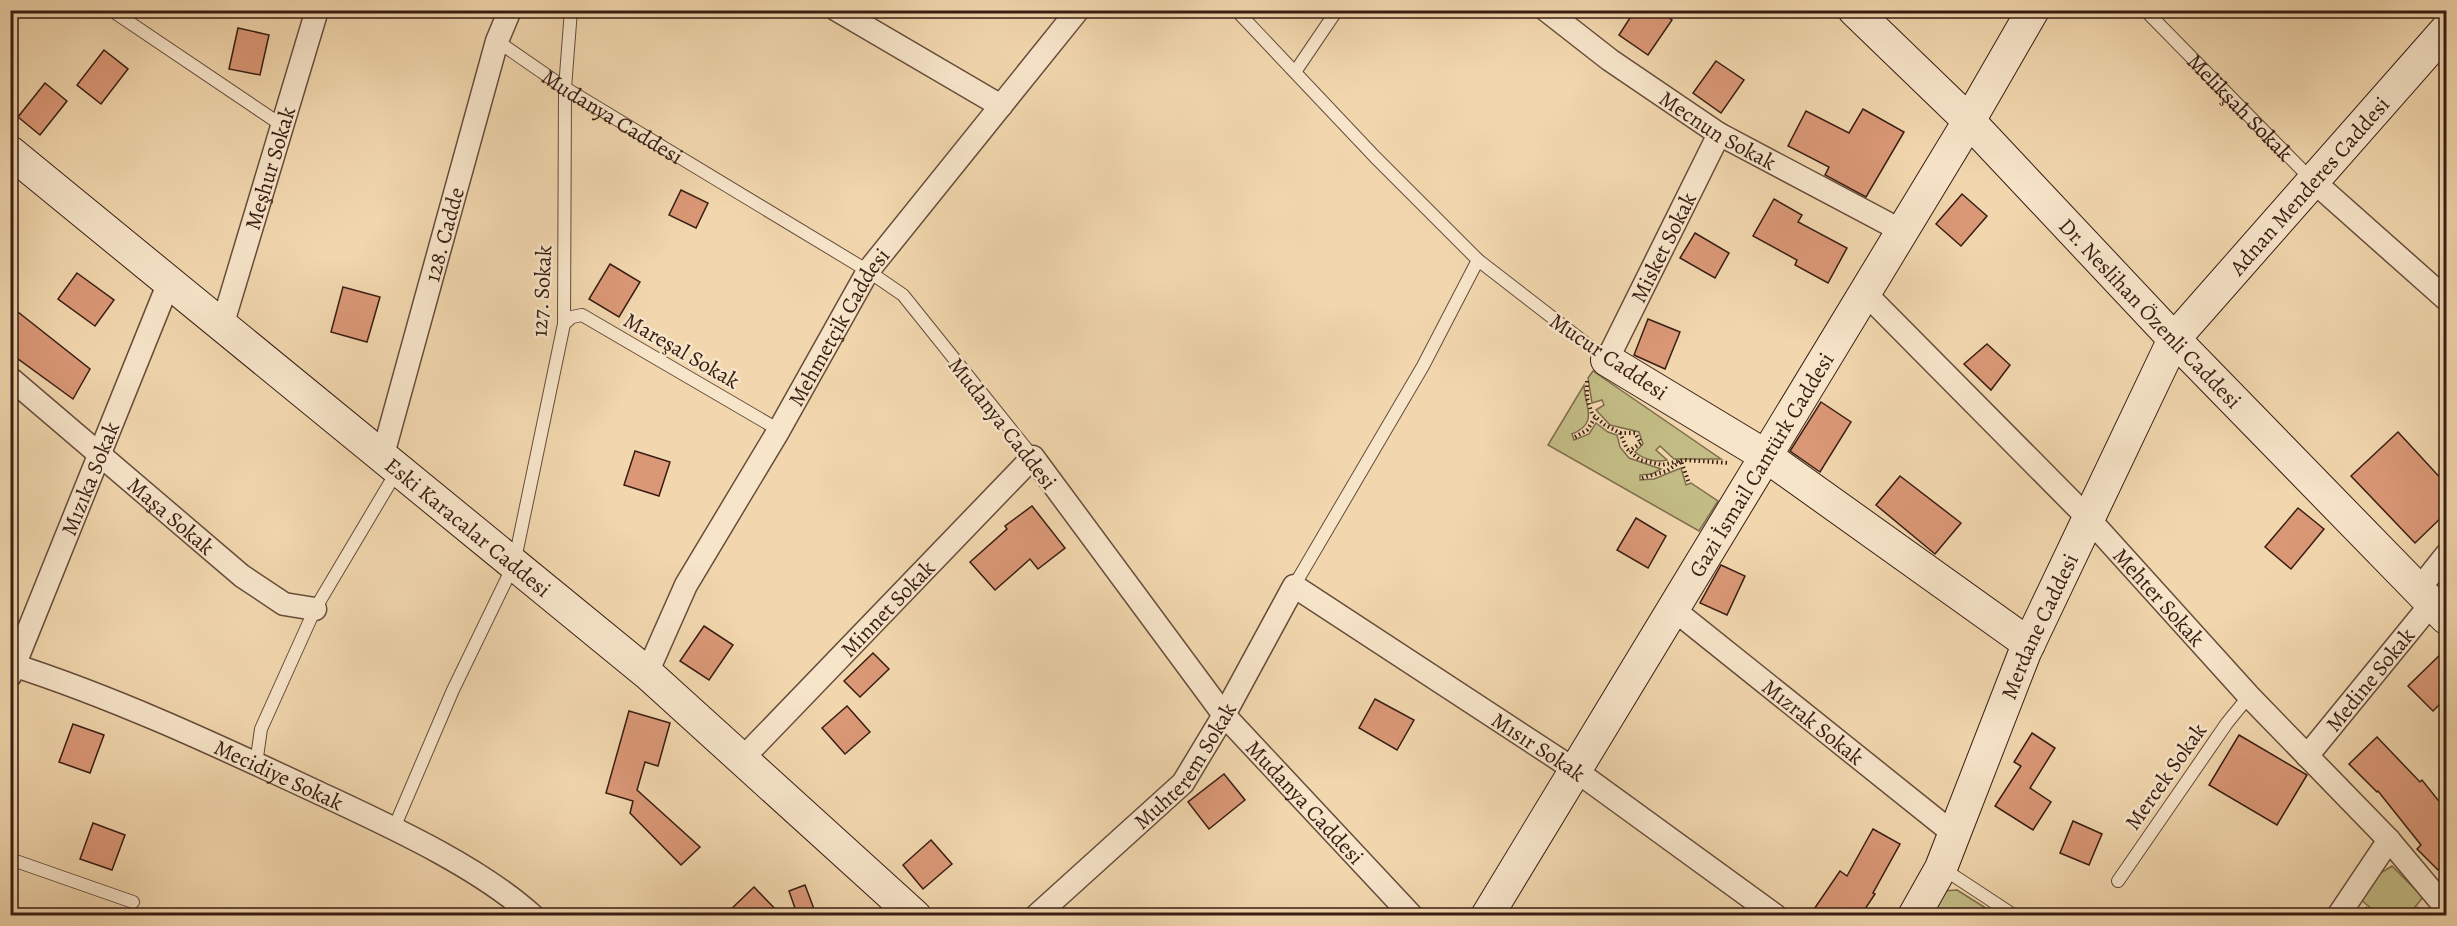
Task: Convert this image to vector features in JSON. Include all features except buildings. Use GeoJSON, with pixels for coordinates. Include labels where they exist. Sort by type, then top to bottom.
{"type":"FeatureCollection","features":[{"type":"Feature","properties":{"kind":"street","name":"Meşhur Sokak"},"geometry":{"type":"LineString","coordinates":[[222,326],[317,10]]}},
{"type":"Feature","properties":{"kind":"street","name":"128. Cadde"},"geometry":{"type":"LineString","coordinates":[[390,464],[497,41],[510,10]]}},
{"type":"Feature","properties":{"kind":"street"},"geometry":{"type":"LineString","coordinates":[[837,10],[1001,106]]}},
{"type":"Feature","properties":{"kind":"street","name":"Mehmetçik Caddesi"},"geometry":{"type":"LineString","coordinates":[[647,673],[686,585],[779,430],[868,271],[1077,10]]}},
{"type":"Feature","properties":{"kind":"street","name":"Dr. Neslihan Özenli Caddesi"},"geometry":{"type":"LineString","coordinates":[[1854,10],[1968,121],[2174,339],[2432,603]]}},
{"type":"Feature","properties":{"kind":"street","name":"Gazi İsmail Cantürk Caddesi"},"geometry":{"type":"LineString","coordinates":[[1487,915],[1865,293],[2033,10]]}},
{"type":"Feature","properties":{"kind":"street","name":"Mecnun Sokak"},"geometry":{"type":"LineString","coordinates":[[1547,11],[1610,60],[1719,134],[1902,231]]}},
{"type":"Feature","properties":{"kind":"street","name":"Adnan Menderes Caddesi"},"geometry":{"type":"LineString","coordinates":[[2174,339],[2446,30]]}},
{"type":"Feature","properties":{"kind":"street","name":"Misket Sokak"},"geometry":{"type":"LineString","coordinates":[[1597,370],[1719,134]]}},
{"type":"Feature","properties":{"kind":"street","name":"Eski Karacalar Caddesi"},"geometry":{"type":"LineString","coordinates":[[10,152],[647,673],[915,915]]}},
{"type":"Feature","properties":{"kind":"street","name":"Melikşah Sokak"},"geometry":{"type":"LineString","coordinates":[[2312,180],[2446,299]]}},
{"type":"Feature","properties":{"kind":"street","name":"Mızıka Sokak"},"geometry":{"type":"LineString","coordinates":[[12,668],[169,282]]}},
{"type":"Feature","properties":{"kind":"street","name":"Mehter Sokak"},"geometry":{"type":"LineString","coordinates":[[1865,293],[2088,518],[2249,696],[2389,840],[2446,909]]}},
{"type":"Feature","properties":{"kind":"street","name":"Merdane Caddesi"},"geometry":{"type":"LineString","coordinates":[[1914,915],[1941,868],[2029,644],[2174,339]]}},
{"type":"Feature","properties":{"kind":"street","name":"Mucur Caddesi"},"geometry":{"type":"LineString","coordinates":[[1597,370],[1763,461],[2029,644]]}},
{"type":"Feature","properties":{"kind":"street","name":"Maşa Sokak"},"geometry":{"type":"LineString","coordinates":[[10,378],[100,452],[242,576],[284,604],[315,609]]}},
{"type":"Feature","properties":{"kind":"street","name":"Mudanya Caddesi"},"geometry":{"type":"LineString","coordinates":[[1033,458],[1224,715],[1412,915]]}},
{"type":"Feature","properties":{"kind":"street","name":"Minnet Sokak"},"geometry":{"type":"LineString","coordinates":[[742,758],[1033,458]]}},
{"type":"Feature","properties":{"kind":"street","name":"Medine Sokak"},"geometry":{"type":"LineString","coordinates":[[2307,756],[2432,603],[2446,555]]}},
{"type":"Feature","properties":{"kind":"street","name":"Muhterem Sokak"},"geometry":{"type":"LineString","coordinates":[[1036,915],[1183,783],[1224,715],[1294,586]]}},
{"type":"Feature","properties":{"kind":"street","name":"Mısır Sokak"},"geometry":{"type":"LineString","coordinates":[[1294,586],[1575,770],[1776,915]]}},
{"type":"Feature","properties":{"kind":"street","name":"Mızrak Sokak"},"geometry":{"type":"LineString","coordinates":[[1673,609],[1954,834]]}},
{"type":"Feature","properties":{"kind":"street","name":"Mecidiye Sokak"},"geometry":{"type":"LineString","coordinates":[[12,668],[187,731],[394,828],[483,879],[533,915]]}},
{"type":"Feature","properties":{"kind":"street"},"geometry":{"type":"LineString","coordinates":[[2338,915],[2389,840]]}},
{"type":"Feature","properties":{"kind":"lane"},"geometry":{"type":"LineString","coordinates":[[111,10],[283,126]]}},
{"type":"Feature","properties":{"kind":"lane","name":"127. Sokak"},"geometry":{"type":"LineString","coordinates":[[394,828],[453,690],[514,564],[564,324],[565,88],[571,10]]}},
{"type":"Feature","properties":{"kind":"lane","name":"Mucur Caddesi"},"geometry":{"type":"LineString","coordinates":[[1236,10],[1478,260],[1597,370]]}},
{"type":"Feature","properties":{"kind":"lane"},"geometry":{"type":"LineString","coordinates":[[1295,72],[1337,10]]}},
{"type":"Feature","properties":{"kind":"lane","name":"Melikşah Sokak"},"geometry":{"type":"LineString","coordinates":[[2145,10],[2312,180]]}},
{"type":"Feature","properties":{"kind":"lane","name":"Mudanya Caddesi"},"geometry":{"type":"LineString","coordinates":[[497,41],[565,88],[868,271],[903,295],[1033,458]]}},
{"type":"Feature","properties":{"kind":"lane"},"geometry":{"type":"LineString","coordinates":[[1294,586],[1423,366],[1478,260]]}},
{"type":"Feature","properties":{"kind":"lane","name":"Mareşal Sokak"},"geometry":{"type":"LineString","coordinates":[[564,324],[572,317],[582,315],[779,430]]}},
{"type":"Feature","properties":{"kind":"lane"},"geometry":{"type":"LineString","coordinates":[[256,764],[261,729],[315,609],[390,464]]}},
{"type":"Feature","properties":{"kind":"lane","name":"Mercek Sokak"},"geometry":{"type":"LineString","coordinates":[[2118,881],[2227,723],[2249,696]]}},
{"type":"Feature","properties":{"kind":"lane"},"geometry":{"type":"LineString","coordinates":[[10,859],[133,902]]}},
{"type":"Feature","properties":{"kind":"lane"},"geometry":{"type":"LineString","coordinates":[[1941,868],[2015,915]]}},
{"type":"Feature","properties":{"kind":"path"},"geometry":{"type":"LineString","coordinates":[[1597,370],[1587,398],[1595,418],[1620,433],[1635,433],[1640,437],[1641,443],[1629,451]]}},
{"type":"Feature","properties":{"kind":"path"},"geometry":{"type":"LineString","coordinates":[[1575,437],[1587,430],[1595,418]]}},
{"type":"Feature","properties":{"kind":"path"},"geometry":{"type":"LineString","coordinates":[[1620,433],[1629,451],[1640,460],[1658,464],[1681,461],[1763,461]]}},
{"type":"Feature","properties":{"kind":"path"},"geometry":{"type":"LineString","coordinates":[[1642,478],[1667,471],[1681,461]]}},
{"type":"Feature","properties":{"kind":"path"},"geometry":{"type":"LineString","coordinates":[[1681,461],[1689,483]]}},
{"type":"Feature","properties":{"kind":"shaded area"},"geometry":{"type":"Polygon","coordinates":[[[1593,371],[1721,459],[1674,459],[1660,446],[1656,450],[1667,460],[1654,461],[1635,452],[1643,444],[1639,432],[1610,425],[1596,410],[1604,405],[1602,400],[1592,403],[1588,378],[1593,371]]]}},
{"type":"Feature","properties":{"kind":"shaded area"},"geometry":{"type":"Polygon","coordinates":[[[1584,385],[1588,420],[1580,430],[1572,434],[1574,440],[1589,434],[1596,423],[1608,432],[1617,435],[1620,447],[1629,458],[1661,469],[1652,474],[1640,475],[1640,480],[1654,479],[1681,468],[1686,485],[1691,483],[1718,501],[1699,531],[1548,445],[1584,385]]]}},
{"type":"Feature","properties":{"kind":"shaded area"},"geometry":{"type":"Polygon","coordinates":[[[2392,866],[2423,897],[2408,916],[2379,915],[2360,899],[2379,874],[2392,866]]]}},
{"type":"Feature","properties":{"kind":"shaded area"},"geometry":{"type":"Polygon","coordinates":[[[1957,890],[1997,915],[1929,916],[1943,891],[1957,890]]]}}]}
